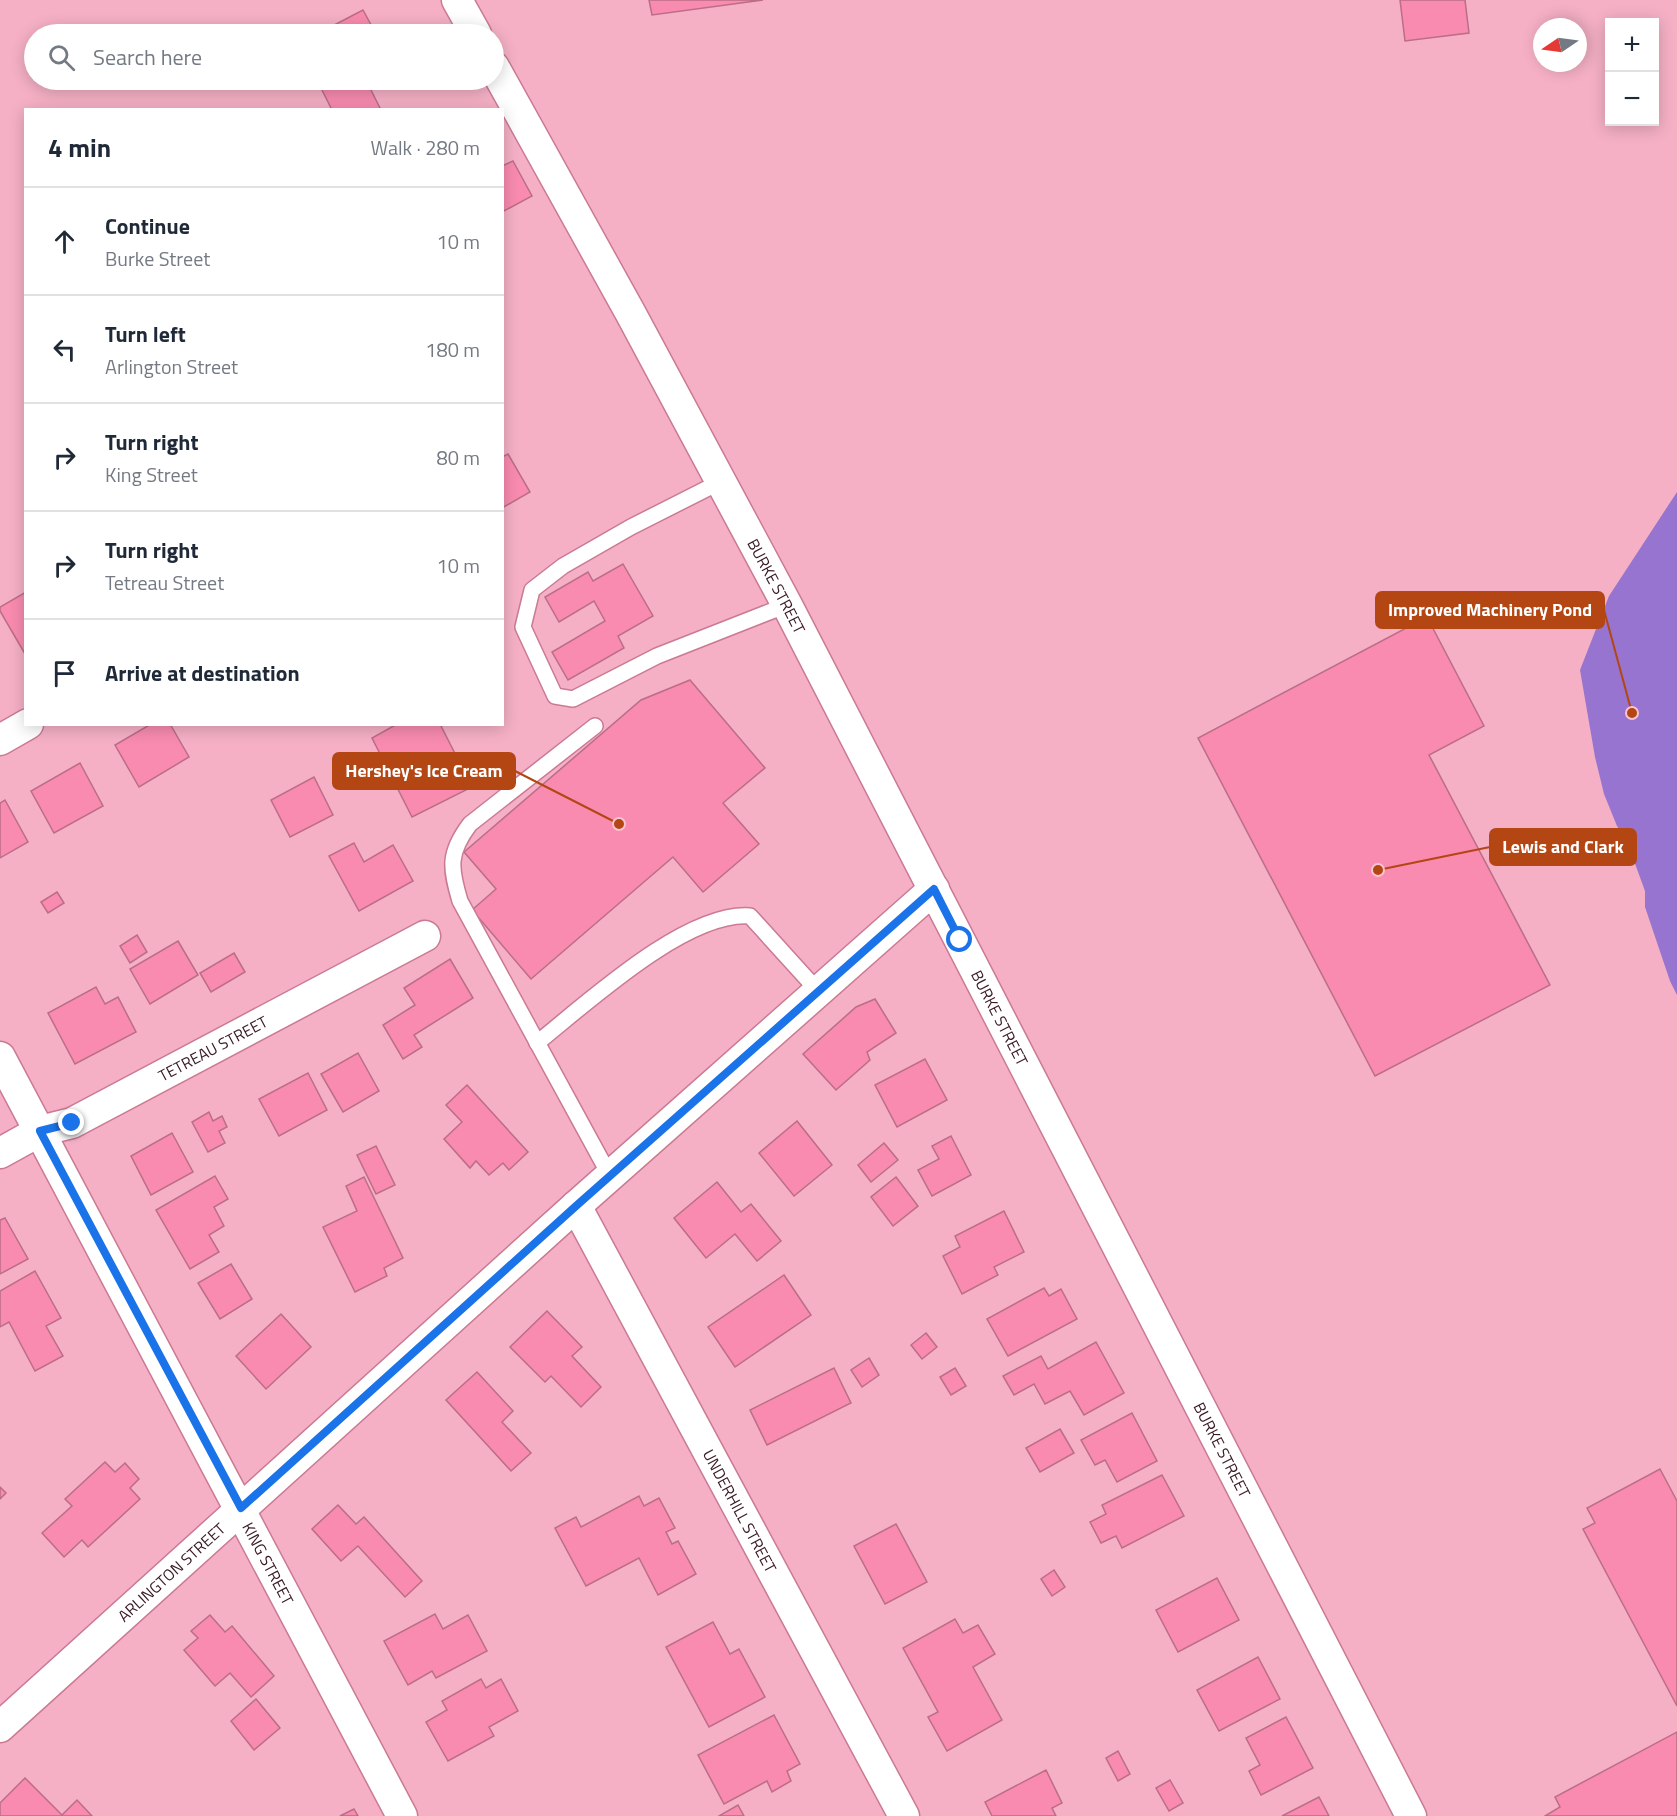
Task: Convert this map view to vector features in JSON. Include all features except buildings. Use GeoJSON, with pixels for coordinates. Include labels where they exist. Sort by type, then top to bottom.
{"type":"FeatureCollection","features":[{"type":"Feature","properties":{"kind":"street"},"geometry":{"type":"LineString","coordinates":[[457,0],[470,24]]}},
{"type":"Feature","properties":{"kind":"street","name":"BURKE STREET"},"geometry":{"type":"LineString","coordinates":[[504,85],[631,314],[787,605],[1411,1816]]}},
{"type":"Feature","properties":{"kind":"street"},"geometry":{"type":"LineString","coordinates":[[0,740],[24,726]]}},
{"type":"Feature","properties":{"kind":"street","name":"ARLINGTON STREET"},"geometry":{"type":"LineString","coordinates":[[0,1727],[576,1206],[934,889]]}},
{"type":"Feature","properties":{"kind":"street","name":"TETREAU STREET"},"geometry":{"type":"LineString","coordinates":[[0,1153],[40,1131],[72,1123],[425,936]]}},
{"type":"Feature","properties":{"kind":"street","name":"KING STREET"},"geometry":{"type":"LineString","coordinates":[[0,1057],[241,1508],[402,1816]]}},
{"type":"Feature","properties":{"kind":"street","name":"UNDERHILL STREET"},"geometry":{"type":"LineString","coordinates":[[576,1206],[904,1816]]}},
{"type":"Feature","properties":{"kind":"lane"},"geometry":{"type":"LineString","coordinates":[[720,482],[631,527],[573,561],[532,590],[523,627],[555,696],[573,699],[657,656],[787,605]]}},
{"type":"Feature","properties":{"kind":"lane"},"geometry":{"type":"LineString","coordinates":[[595,726],[470,824],[458,841],[453,860],[454,880],[460,901],[610,1176]]}},
{"type":"Feature","properties":{"kind":"lane"},"geometry":{"type":"LineString","coordinates":[[537,1043],[640,961],[665,945],[708,924],[734,915],[750,916],[818,991]]}},
{"type":"Feature","properties":{"kind":"shaded area"},"geometry":{"type":"Polygon","coordinates":[[[1677,492],[1677,995],[1645,907],[1645,891],[1626,839],[1617,826],[1604,794],[1595,757],[1580,670],[1609,596],[1677,492]]]}},
{"type":"Feature","properties":{"kind":"place","name":"Improved Machinery Pond"},"geometry":{"type":"Point","coordinates":[1632,713]}},
{"type":"Feature","properties":{"kind":"place","name":"Hershey's Ice Cream"},"geometry":{"type":"Point","coordinates":[619,824]}},
{"type":"Feature","properties":{"kind":"place","name":"Lewis and Clark"},"geometry":{"type":"Point","coordinates":[1378,870]}},
{"type":"Feature","properties":{"kind":"route"},"geometry":{"type":"LineString","coordinates":[[72,1123],[40,1131],[241,1508],[576,1206],[934,889],[960,940]]}}]}
